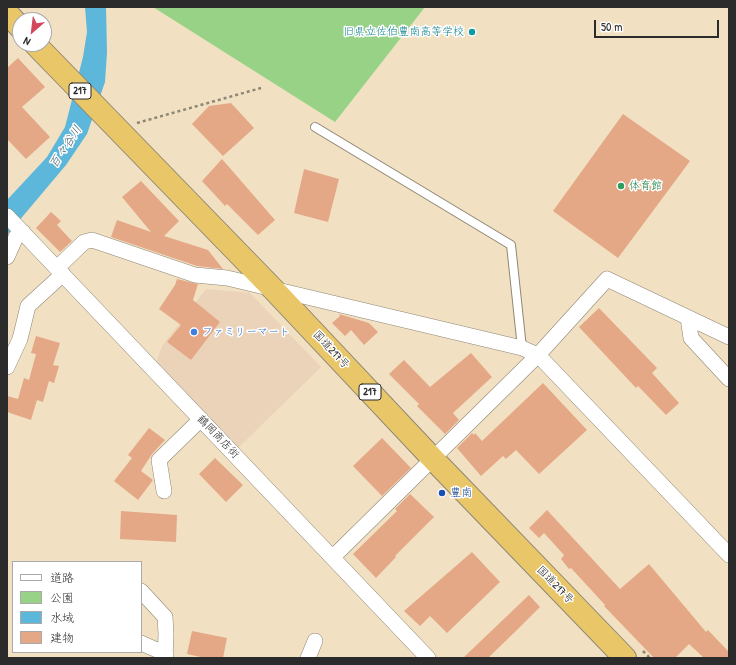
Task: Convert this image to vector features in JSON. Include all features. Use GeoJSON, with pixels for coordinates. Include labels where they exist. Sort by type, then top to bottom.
{"type":"FeatureCollection","features":[{"type":"Feature","properties":{"kind":"highway","name":"国道217号"},"geometry":{"type":"LineString","coordinates":[[42,52],[274,290],[434,460],[625,658]]}},
{"type":"Feature","properties":{"kind":"street","name":"鶴岡商店街"},"geometry":{"type":"LineString","coordinates":[[7,216],[428,658]]}},
{"type":"Feature","properties":{"kind":"street"},"geometry":{"type":"LineString","coordinates":[[7,257],[20,230]]}},
{"type":"Feature","properties":{"kind":"street"},"geometry":{"type":"LineString","coordinates":[[7,367],[20,339],[28,306],[84,242],[92,240],[195,275],[227,278],[522,348],[538,355],[729,555]]}},
{"type":"Feature","properties":{"kind":"street"},"geometry":{"type":"LineString","coordinates":[[332,557],[434,460],[538,355],[607,279],[729,337]]}},
{"type":"Feature","properties":{"kind":"street"},"geometry":{"type":"LineString","coordinates":[[688,318],[691,338],[729,380]]}},
{"type":"Feature","properties":{"kind":"street"},"geometry":{"type":"LineString","coordinates":[[164,491],[159,460],[201,419]]}},
{"type":"Feature","properties":{"kind":"street"},"geometry":{"type":"LineString","coordinates":[[142,592],[165,617],[165,656],[142,644]]}},
{"type":"Feature","properties":{"kind":"street"},"geometry":{"type":"LineString","coordinates":[[308,658],[314,641]]}},
{"type":"Feature","properties":{"kind":"lane"},"geometry":{"type":"LineString","coordinates":[[315,126],[511,245],[522,348]]}},
{"type":"Feature","properties":{"kind":"path"},"geometry":{"type":"LineString","coordinates":[[136,123],[261,88]]}},
{"type":"Feature","properties":{"kind":"shaded area"},"geometry":{"type":"Polygon","coordinates":[[[206,289],[250,293],[321,367],[238,448],[156,363],[162,346],[206,289]]]}},
{"type":"Feature","properties":{"kind":"green space"},"geometry":{"type":"Polygon","coordinates":[[[153,7],[425,7],[335,122],[153,7]]]}},
{"type":"Feature","properties":{"kind":"water","name":"百々谷川"},"geometry":{"type":"Polygon","coordinates":[[[85,7],[106,7],[107,52],[105,82],[87,134],[66,165],[7,235],[7,200],[47,157],[65,127],[83,57],[87,32],[85,7]]]}},
{"type":"Feature","properties":{"kind":"building"},"geometry":{"type":"Polygon","coordinates":[[[18,58],[45,87],[22,107],[50,137],[26,159],[7,139],[7,68],[18,58]]]}},
{"type":"Feature","properties":{"kind":"building"},"geometry":{"type":"Polygon","coordinates":[[[231,103],[254,128],[223,156],[192,124],[209,106],[231,103]]]}},
{"type":"Feature","properties":{"kind":"building","name":"体育館"},"geometry":{"type":"Polygon","coordinates":[[[623,114],[690,161],[618,258],[553,211],[623,114]]]}},
{"type":"Feature","properties":{"kind":"building"},"geometry":{"type":"Polygon","coordinates":[[[222,159],[275,220],[258,235],[227,204],[225,206],[202,181],[222,159]]]}},
{"type":"Feature","properties":{"kind":"building"},"geometry":{"type":"Polygon","coordinates":[[[304,169],[339,179],[328,222],[294,213],[304,169]]]}},
{"type":"Feature","properties":{"kind":"building"},"geometry":{"type":"Polygon","coordinates":[[[141,181],[179,221],[164,236],[208,250],[223,269],[197,266],[111,237],[117,220],[151,232],[122,197],[141,181]]]}},
{"type":"Feature","properties":{"kind":"building"},"geometry":{"type":"Polygon","coordinates":[[[51,212],[61,221],[57,225],[72,241],[60,252],[36,228],[51,212]]]}},
{"type":"Feature","properties":{"kind":"building"},"geometry":{"type":"Polygon","coordinates":[[[177,279],[198,284],[193,300],[220,322],[191,360],[167,342],[181,325],[159,309],[175,285],[177,279]]]}},
{"type":"Feature","properties":{"kind":"building"},"geometry":{"type":"Polygon","coordinates":[[[599,308],[657,368],[652,373],[679,403],[666,415],[638,386],[636,388],[579,327],[599,308]]]}},
{"type":"Feature","properties":{"kind":"building"},"geometry":{"type":"Polygon","coordinates":[[[339,314],[369,323],[378,332],[364,345],[351,330],[345,336],[332,323],[340,316],[339,314]]]}},
{"type":"Feature","properties":{"kind":"building"},"geometry":{"type":"Polygon","coordinates":[[[36,336],[60,343],[53,365],[59,366],[54,383],[49,381],[43,402],[37,400],[31,420],[7,412],[7,396],[18,399],[24,378],[29,380],[36,354],[31,353],[36,336]]]}},
{"type":"Feature","properties":{"kind":"building"},"geometry":{"type":"Polygon","coordinates":[[[471,353],[492,377],[453,413],[459,420],[445,434],[417,406],[419,404],[389,374],[404,360],[430,387],[471,353]]]}},
{"type":"Feature","properties":{"kind":"building"},"geometry":{"type":"Polygon","coordinates":[[[543,383],[587,430],[539,474],[516,450],[506,459],[503,456],[481,476],[457,448],[472,433],[474,435],[475,433],[482,441],[543,383]]]}},
{"type":"Feature","properties":{"kind":"building"},"geometry":{"type":"Polygon","coordinates":[[[149,428],[165,440],[152,454],[141,471],[153,480],[138,500],[114,481],[132,458],[128,455],[149,428]]]}},
{"type":"Feature","properties":{"kind":"building"},"geometry":{"type":"Polygon","coordinates":[[[382,438],[411,468],[382,496],[353,466],[382,438]]]}},
{"type":"Feature","properties":{"kind":"building"},"geometry":{"type":"Polygon","coordinates":[[[215,458],[243,485],[226,502],[199,474],[215,458]]]}},
{"type":"Feature","properties":{"kind":"building"},"geometry":{"type":"Polygon","coordinates":[[[410,494],[434,517],[395,556],[396,557],[376,578],[353,554],[397,511],[395,509],[410,494]]]}},
{"type":"Feature","properties":{"kind":"building"},"geometry":{"type":"Polygon","coordinates":[[[547,510],[620,589],[649,564],[706,632],[708,630],[729,652],[729,658],[704,658],[689,644],[675,658],[654,658],[604,606],[605,605],[571,568],[569,569],[561,559],[564,555],[544,533],[539,538],[529,528],[547,510]]]}},
{"type":"Feature","properties":{"kind":"building"},"geometry":{"type":"Polygon","coordinates":[[[121,511],[177,515],[176,542],[120,539],[121,511]]]}},
{"type":"Feature","properties":{"kind":"building"},"geometry":{"type":"Polygon","coordinates":[[[472,552],[500,582],[447,633],[430,616],[420,626],[404,611],[472,552]]]}},
{"type":"Feature","properties":{"kind":"building"},"geometry":{"type":"Polygon","coordinates":[[[529,595],[540,607],[488,658],[463,658],[529,595]]]}},
{"type":"Feature","properties":{"kind":"building"},"geometry":{"type":"Polygon","coordinates":[[[192,631],[227,638],[223,658],[205,658],[187,654],[192,631]]]}},
{"type":"Feature","properties":{"kind":"place","name":"旧県立佐伯豊南高等学校"},"geometry":{"type":"Point","coordinates":[472,32]}},
{"type":"Feature","properties":{"kind":"place","name":"体育館"},"geometry":{"type":"Point","coordinates":[621,186]}},
{"type":"Feature","properties":{"kind":"place","name":"ファミリーマート"},"geometry":{"type":"Point","coordinates":[194,332]}},
{"type":"Feature","properties":{"kind":"place","name":"豊南"},"geometry":{"type":"Point","coordinates":[442,493]}}]}
